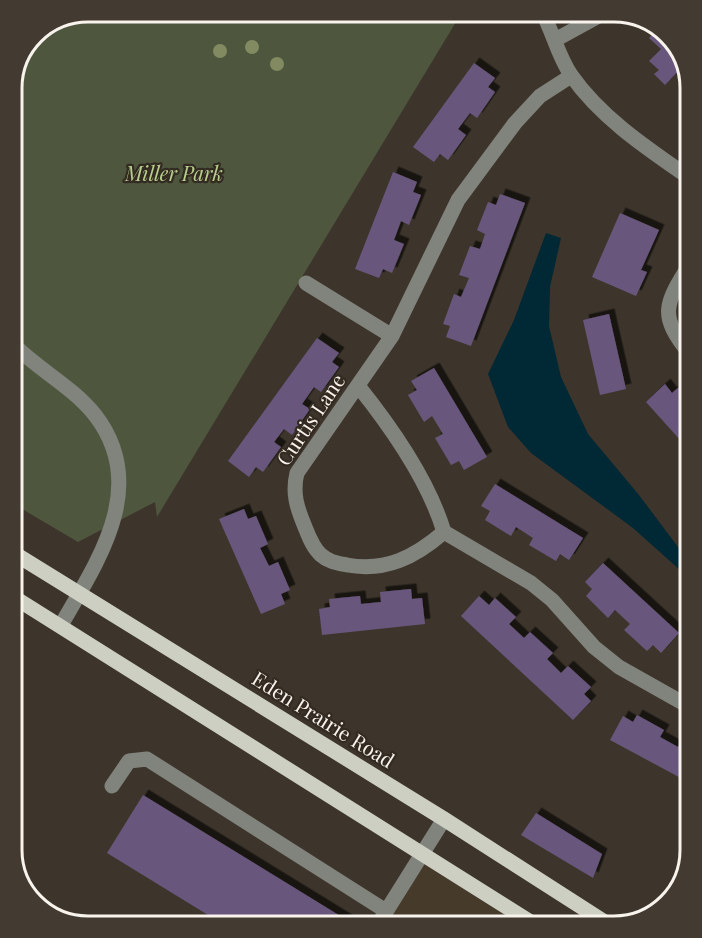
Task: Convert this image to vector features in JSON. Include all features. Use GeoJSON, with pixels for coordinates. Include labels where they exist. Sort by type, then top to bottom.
{"type":"FeatureCollection","features":[{"type":"Feature","properties":{"kind":"main road","name":"Eden Prairie Road"},"geometry":{"type":"LineString","coordinates":[[22,558],[444,819],[595,916]]}},
{"type":"Feature","properties":{"kind":"main road"},"geometry":{"type":"LineString","coordinates":[[22,602],[521,916]]}},
{"type":"Feature","properties":{"kind":"street"},"geometry":{"type":"LineString","coordinates":[[547,23],[571,76],[615,123],[680,171]]}},
{"type":"Feature","properties":{"kind":"street"},"geometry":{"type":"LineString","coordinates":[[555,40],[586,23]]}},
{"type":"Feature","properties":{"kind":"street","name":"Curtis Lane"},"geometry":{"type":"LineString","coordinates":[[444,532],[397,564],[358,567],[332,562],[314,547],[296,507],[294,484],[297,473],[359,387],[392,336],[458,200],[515,123],[540,96],[571,76]]}},
{"type":"Feature","properties":{"kind":"street"},"geometry":{"type":"LineString","coordinates":[[680,280],[673,291],[667,309],[670,326],[680,340]]}},
{"type":"Feature","properties":{"kind":"street"},"geometry":{"type":"LineString","coordinates":[[306,283],[392,336]]}},
{"type":"Feature","properties":{"kind":"street"},"geometry":{"type":"LineString","coordinates":[[23,352],[94,414],[112,449],[119,493],[116,517],[107,543],[61,625]]}},
{"type":"Feature","properties":{"kind":"street"},"geometry":{"type":"LineString","coordinates":[[359,387],[399,444],[438,511],[444,532],[531,583],[552,600],[594,647],[619,667],[680,701]]}},
{"type":"Feature","properties":{"kind":"street"},"geometry":{"type":"LineString","coordinates":[[112,786],[129,761],[147,759],[386,911]]}},
{"type":"Feature","properties":{"kind":"street"},"geometry":{"type":"LineString","coordinates":[[383,916],[444,819]]}},
{"type":"Feature","properties":{"kind":"shaded area"},"geometry":{"type":"Polygon","coordinates":[[[422,853],[522,916],[383,916],[422,853]]]}},
{"type":"Feature","properties":{"kind":"green space","name":"Miller Park"},"geometry":{"type":"Polygon","coordinates":[[[88,22],[456,23],[157,517],[155,502],[78,542],[22,509],[23,84],[28,63],[34,52],[52,34],[75,24],[88,22]]]}},
{"type":"Feature","properties":{"kind":"water"},"geometry":{"type":"Polygon","coordinates":[[[546,233],[561,238],[550,287],[549,326],[561,377],[588,434],[680,549],[680,570],[633,528],[531,453],[508,427],[488,374],[514,320],[546,233]]]}},
{"type":"Feature","properties":{"kind":"building"},"geometry":{"type":"Polygon","coordinates":[[[652,35],[663,45],[676,67],[677,72],[665,85],[654,74],[659,70],[649,61],[661,49],[649,38],[652,35]]]}},
{"type":"Feature","properties":{"kind":"building"},"geometry":{"type":"Polygon","coordinates":[[[474,63],[495,78],[488,87],[495,92],[477,118],[470,113],[458,129],[466,135],[448,160],[440,154],[434,162],[413,147],[474,63]]]}},
{"type":"Feature","properties":{"kind":"building"},"geometry":{"type":"Polygon","coordinates":[[[393,172],[417,182],[413,192],[421,195],[409,225],[401,221],[394,240],[404,244],[392,273],[383,269],[379,278],[355,269],[393,172]]]}},
{"type":"Feature","properties":{"kind":"building"},"geometry":{"type":"Polygon","coordinates":[[[500,194],[525,203],[471,346],[446,337],[450,326],[443,324],[454,294],[461,297],[469,278],[459,275],[470,246],[480,249],[485,234],[477,230],[488,202],[496,205],[500,194]]]}},
{"type":"Feature","properties":{"kind":"building"},"geometry":{"type":"Polygon","coordinates":[[[620,213],[659,230],[641,270],[647,272],[636,296],[592,277],[620,213]]]}},
{"type":"Feature","properties":{"kind":"building"},"geometry":{"type":"Polygon","coordinates":[[[609,314],[626,389],[600,395],[583,320],[609,314]]]}},
{"type":"Feature","properties":{"kind":"building"},"geometry":{"type":"Polygon","coordinates":[[[317,338],[339,353],[332,362],[339,367],[321,392],[314,387],[302,404],[310,409],[292,435],[284,429],[274,442],[281,447],[263,472],[256,467],[249,477],[228,461],[317,338]]]}},
{"type":"Feature","properties":{"kind":"building"},"geometry":{"type":"Polygon","coordinates":[[[434,368],[487,457],[464,470],[459,461],[451,465],[435,438],[443,434],[432,416],[424,422],[408,395],[417,390],[411,381],[434,368]]]}},
{"type":"Feature","properties":{"kind":"building"},"geometry":{"type":"Polygon","coordinates":[[[665,384],[672,393],[680,388],[680,440],[646,402],[665,384]]]}},
{"type":"Feature","properties":{"kind":"building"},"geometry":{"type":"Polygon","coordinates":[[[495,484],[583,538],[569,560],[560,554],[556,561],[529,545],[533,538],[516,527],[511,536],[485,520],[490,511],[481,506],[495,484]]]}},
{"type":"Feature","properties":{"kind":"building"},"geometry":{"type":"Polygon","coordinates":[[[244,509],[248,519],[256,516],[268,544],[260,548],[269,566],[278,562],[290,590],[281,594],[285,604],[261,614],[219,519],[244,509]]]}},
{"type":"Feature","properties":{"kind":"building"},"geometry":{"type":"Polygon","coordinates":[[[603,563],[679,633],[661,653],[653,645],[647,651],[624,630],[630,624],[615,610],[608,618],[586,596],[592,589],[585,582],[603,563]]]}},
{"type":"Feature","properties":{"kind":"building"},"geometry":{"type":"Polygon","coordinates":[[[411,589],[412,599],[422,598],[425,624],[322,635],[319,609],[330,607],[329,599],[360,596],[361,604],[381,602],[380,592],[411,589]]]}},
{"type":"Feature","properties":{"kind":"building"},"geometry":{"type":"Polygon","coordinates":[[[479,596],[489,605],[495,598],[516,617],[509,624],[524,638],[530,632],[553,653],[547,659],[561,673],[568,666],[591,687],[584,694],[591,701],[573,720],[461,616],[479,596]]]}},
{"type":"Feature","properties":{"kind":"building"},"geometry":{"type":"Polygon","coordinates":[[[637,715],[664,730],[660,737],[678,747],[680,743],[680,778],[610,740],[623,716],[633,722],[637,715]]]}},
{"type":"Feature","properties":{"kind":"building"},"geometry":{"type":"Polygon","coordinates":[[[143,795],[340,916],[210,916],[107,853],[143,795]]]}},
{"type":"Feature","properties":{"kind":"building"},"geometry":{"type":"Polygon","coordinates":[[[536,813],[602,854],[593,878],[521,835],[536,813]]]}}]}
